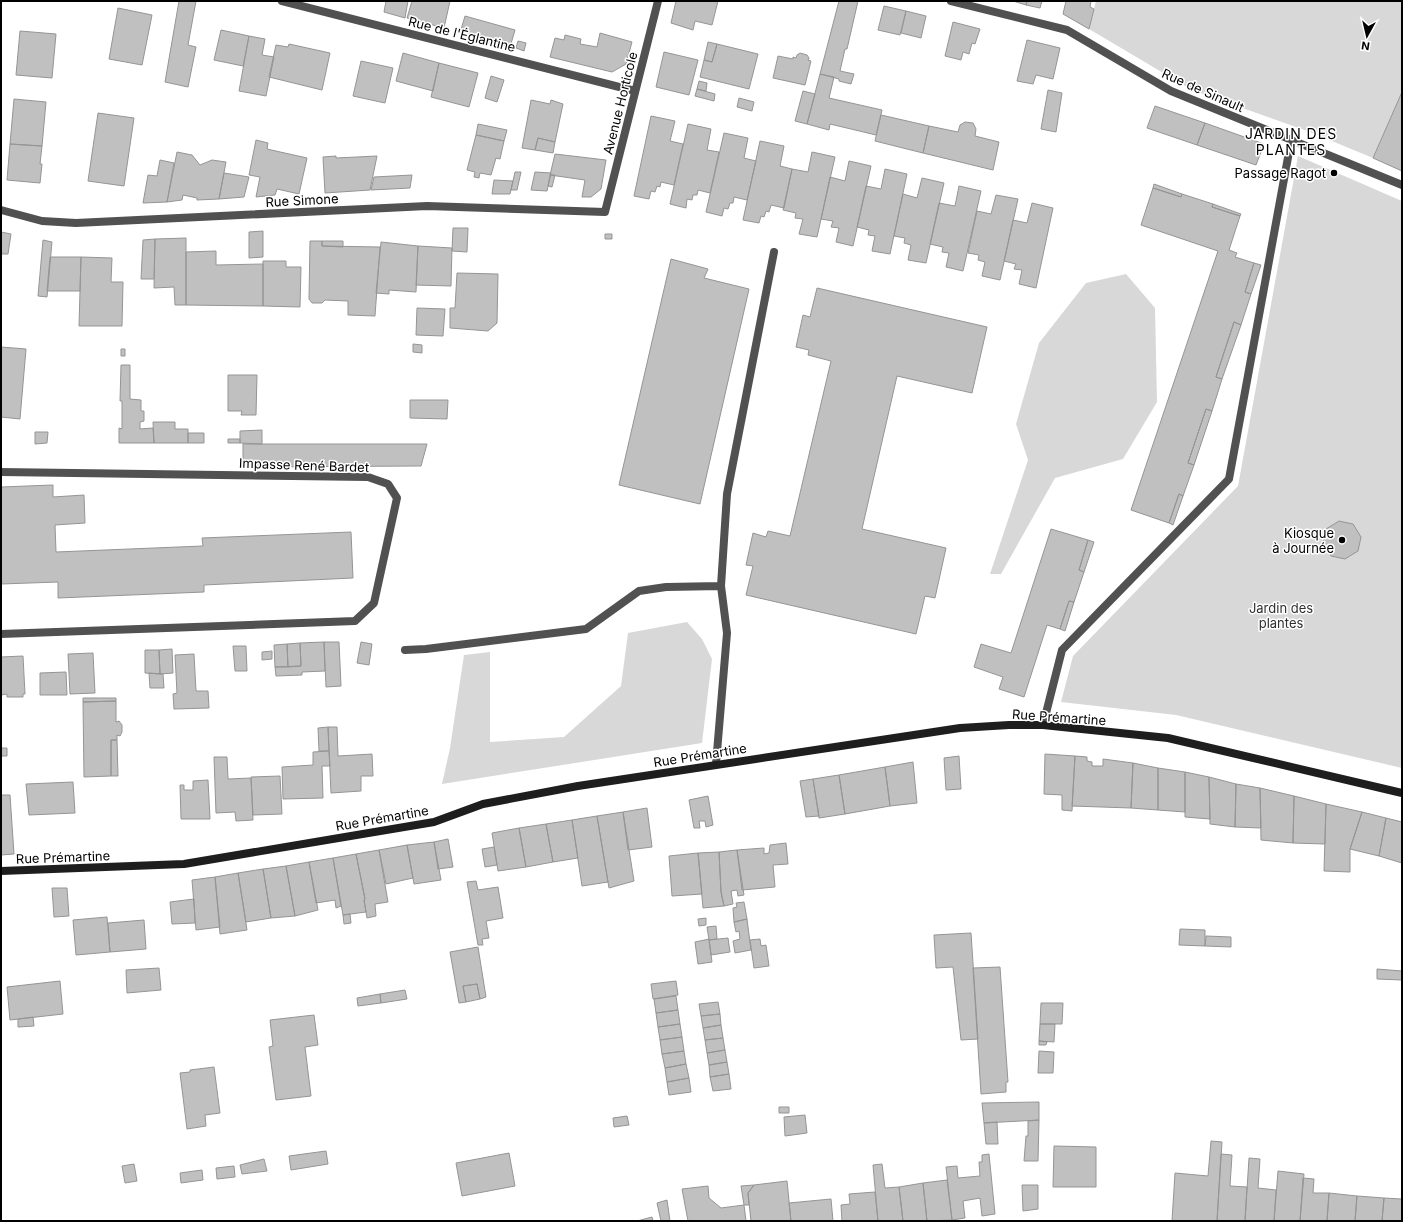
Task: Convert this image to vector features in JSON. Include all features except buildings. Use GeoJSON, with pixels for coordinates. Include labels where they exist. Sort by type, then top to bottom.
{"type":"FeatureCollection","features":[{"type":"Feature","properties":{"kind":"street","name":"Rue de l'Églantine"},"geometry":{"type":"LineString","coordinates":[[282,1],[635,91]]}},
{"type":"Feature","properties":{"kind":"street","name":"Avenue Horticole"},"geometry":{"type":"LineString","coordinates":[[605,212],[658,1]]}},
{"type":"Feature","properties":{"kind":"street","name":"Rue de Sinault"},"geometry":{"type":"LineString","coordinates":[[951,1],[1067,30],[1170,91],[1402,185]]}},
{"type":"Feature","properties":{"kind":"street"},"geometry":{"type":"LineString","coordinates":[[1043,725],[1062,650],[1229,479],[1291,141]]}},
{"type":"Feature","properties":{"kind":"street","name":"Rue Simone"},"geometry":{"type":"LineString","coordinates":[[1,210],[42,221],[76,222],[427,206],[605,212]]}},
{"type":"Feature","properties":{"kind":"street"},"geometry":{"type":"LineString","coordinates":[[716,764],[727,633],[721,586],[727,494],[774,252]]}},
{"type":"Feature","properties":{"kind":"street","name":"Impasse René Bardet"},"geometry":{"type":"LineString","coordinates":[[1,472],[368,477],[388,484],[397,498],[374,603],[355,621],[1,634]]}},
{"type":"Feature","properties":{"kind":"street"},"geometry":{"type":"LineString","coordinates":[[405,650],[426,649],[586,629],[639,591],[666,587],[721,586]]}},
{"type":"Feature","properties":{"kind":"street","name":"Rue Prémartine"},"geometry":{"type":"LineString","coordinates":[[1,871],[184,864],[434,822],[483,804],[578,786],[960,728],[1009,725],[1043,725],[1168,738],[1402,793]]}},
{"type":"Feature","properties":{"kind":"green space","name":"Jardin des plantes"},"geometry":{"type":"Polygon","coordinates":[[[1096,1],[1402,1],[1402,92],[1373,158],[1310,132],[1192,90],[1089,29],[1096,1]]]}},
{"type":"Feature","properties":{"kind":"green space","name":"Jardin des plantes"},"geometry":{"type":"Polygon","coordinates":[[[1298,156],[1402,201],[1402,768],[1176,715],[1061,702],[1073,656],[1238,486],[1298,156]]]}},
{"type":"Feature","properties":{"kind":"green space"},"geometry":{"type":"Polygon","coordinates":[[[1126,274],[1155,308],[1157,402],[1123,459],[1055,478],[1001,574],[990,574],[1028,460],[1016,424],[1039,343],[1086,283],[1126,274]]]}},
{"type":"Feature","properties":{"kind":"green space"},"geometry":{"type":"Polygon","coordinates":[[[687,622],[702,639],[712,659],[702,743],[442,784],[450,748],[464,655],[490,652],[490,742],[564,737],[621,686],[628,633],[687,622]]]}},
{"type":"Feature","properties":{"kind":"place","name":"Passage Ragot"},"geometry":{"type":"Point","coordinates":[1334,173]}},
{"type":"Feature","properties":{"kind":"place","name":"Kiosque à Journée"},"geometry":{"type":"Point","coordinates":[1342,540]}},
{"type":"Feature","properties":{"kind":"district","name":"JARDIN DES PLANTES"},"geometry":{"type":"Point","coordinates":[1291,142]}}]}
